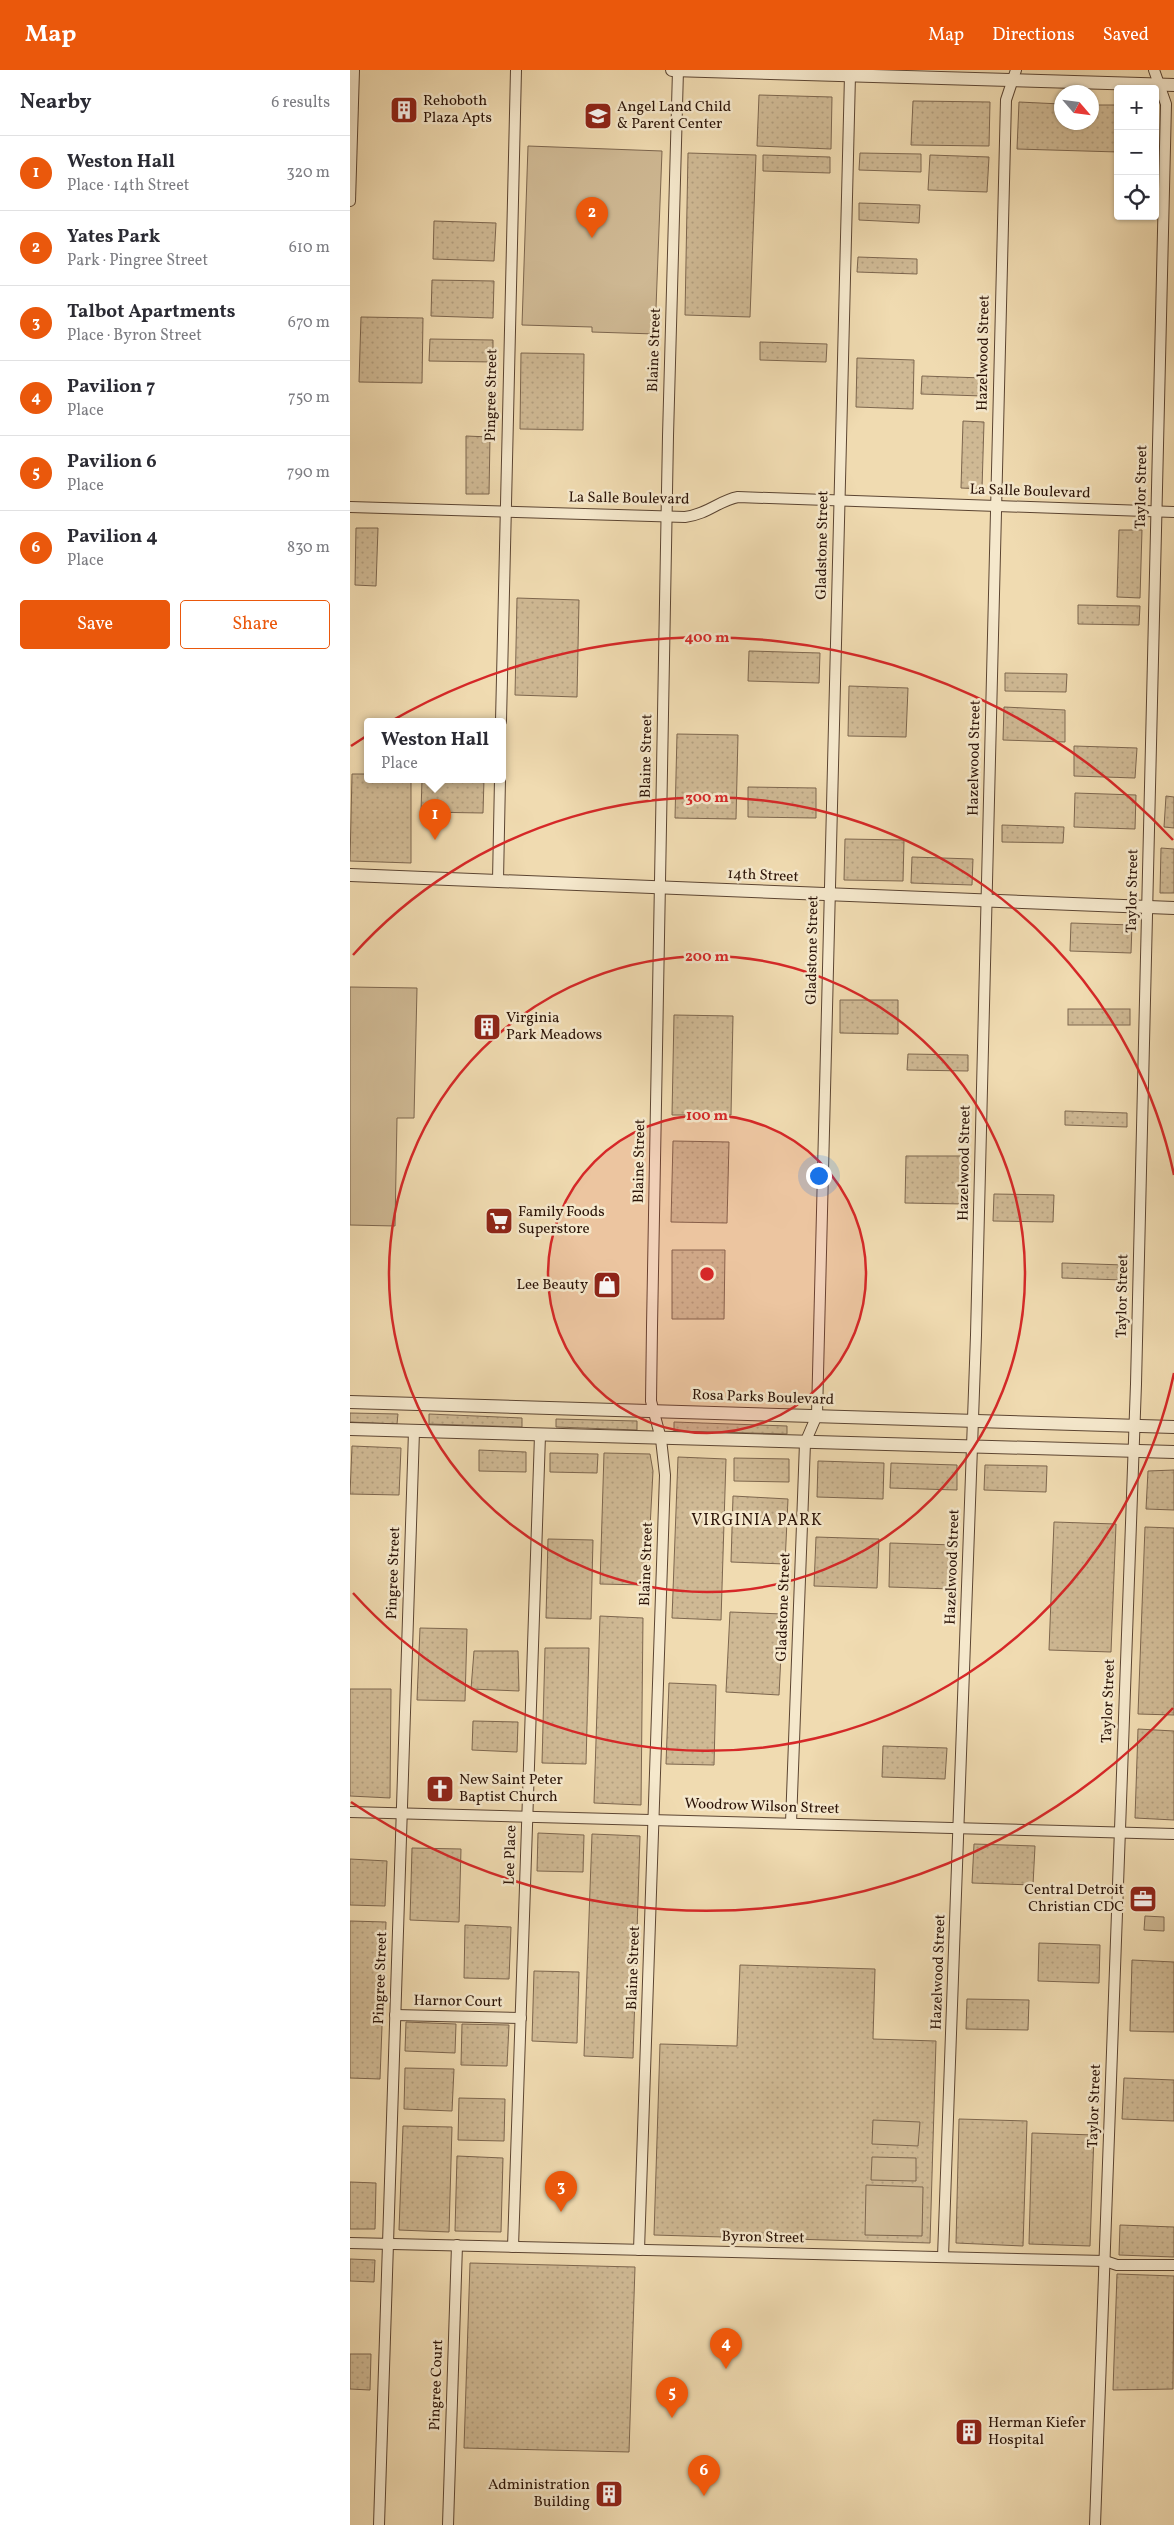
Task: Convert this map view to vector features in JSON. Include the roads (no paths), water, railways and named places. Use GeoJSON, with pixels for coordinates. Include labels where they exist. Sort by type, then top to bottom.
{"type":"FeatureCollection","features":[{"type":"Feature","properties":{"kind":"street"},"geometry":{"type":"LineString","coordinates":[[350,201],[354,70]]}},
{"type":"Feature","properties":{"kind":"street","name":"Pingree Street"},"geometry":{"type":"LineString","coordinates":[[501,718],[504,512],[516,70]]}},
{"type":"Feature","properties":{"kind":"street"},"geometry":{"type":"LineString","coordinates":[[672,70],[850,75],[878,73],[1014,75],[1174,84]]}},
{"type":"Feature","properties":{"kind":"street","name":"Blaine Street"},"geometry":{"type":"LineString","coordinates":[[639,2250],[665,1475],[661,1439],[651,1401],[666,516],[678,70]]}},
{"type":"Feature","properties":{"kind":"street","name":"Taylor Street"},"geometry":{"type":"LineString","coordinates":[[1095,2525],[1135,1426],[1157,512],[1166,104],[1154,70]]}},
{"type":"Feature","properties":{"kind":"street","name":"Gladstone Street"},"geometry":{"type":"LineString","coordinates":[[791,1823],[805,1443],[817,1416],[838,500],[850,75]]}},
{"type":"Feature","properties":{"kind":"street","name":"Hazelwood Street"},"geometry":{"type":"LineString","coordinates":[[943,2257],[974,1420],[1006,100],[1014,75]]}},
{"type":"Feature","properties":{"kind":"street","name":"La Salle Boulevard"},"geometry":{"type":"LineString","coordinates":[[350,508],[666,516],[698,515],[738,497],[1174,512]]}},
{"type":"Feature","properties":{"kind":"street"},"geometry":{"type":"LineString","coordinates":[[498,880],[500,783]]}},
{"type":"Feature","properties":{"kind":"street","name":"14th Street"},"geometry":{"type":"LineString","coordinates":[[350,875],[1174,908]]}},
{"type":"Feature","properties":{"kind":"street","name":"Rosa Parks Boulevard"},"geometry":{"type":"LineString","coordinates":[[350,1402],[1174,1427]]}},
{"type":"Feature","properties":{"kind":"street"},"geometry":{"type":"LineString","coordinates":[[350,1429],[972,1448],[1174,1452]]}},
{"type":"Feature","properties":{"kind":"street","name":"Pingree Street"},"geometry":{"type":"LineString","coordinates":[[379,2525],[414,1431]]}},
{"type":"Feature","properties":{"kind":"street","name":"Lee Place"},"geometry":{"type":"LineString","coordinates":[[513,2247],[540,1435]]}},
{"type":"Feature","properties":{"kind":"street","name":"Woodrow Wilson Street"},"geometry":{"type":"LineString","coordinates":[[350,1812],[1174,1834]]}},
{"type":"Feature","properties":{"kind":"street","name":"Harnor Court"},"geometry":{"type":"LineString","coordinates":[[395,2016],[521,2018]]}},
{"type":"Feature","properties":{"kind":"street","name":"Byron Street"},"geometry":{"type":"LineString","coordinates":[[350,2243],[1105,2261],[1112,2264],[1174,2265]]}},
{"type":"Feature","properties":{"kind":"street","name":"Pingree Court"},"geometry":{"type":"LineString","coordinates":[[448,2525],[457,2245]]}},
{"type":"Feature","properties":{"kind":"place","name":"Rehoboth Plaza Apts"},"geometry":{"type":"Point","coordinates":[404,110]}},
{"type":"Feature","properties":{"kind":"place","name":"Angel Land Child & Parent Center"},"geometry":{"type":"Point","coordinates":[598,116]}},
{"type":"Feature","properties":{"kind":"place","name":"Yates Park"},"geometry":{"type":"Point","coordinates":[592,238]}},
{"type":"Feature","properties":{"kind":"place","name":"Weston Hall"},"geometry":{"type":"Point","coordinates":[435,840]}},
{"type":"Feature","properties":{"kind":"place","name":"Virginia Park Meadows"},"geometry":{"type":"Point","coordinates":[487,1027]}},
{"type":"Feature","properties":{"kind":"place","name":"Family Foods Superstore"},"geometry":{"type":"Point","coordinates":[499,1221]}},
{"type":"Feature","properties":{"kind":"place","name":"Lee Beauty"},"geometry":{"type":"Point","coordinates":[607,1285]}},
{"type":"Feature","properties":{"kind":"place","name":"New Saint Peter Baptist Church"},"geometry":{"type":"Point","coordinates":[440,1789]}},
{"type":"Feature","properties":{"kind":"place","name":"Central Detroit Christian CDC"},"geometry":{"type":"Point","coordinates":[1143,1899]}},
{"type":"Feature","properties":{"kind":"place","name":"Talbot Apartments"},"geometry":{"type":"Point","coordinates":[561,2212]}},
{"type":"Feature","properties":{"kind":"place","name":"Pavilion 7"},"geometry":{"type":"Point","coordinates":[726,2369]}},
{"type":"Feature","properties":{"kind":"place","name":"Pavilion 6"},"geometry":{"type":"Point","coordinates":[672,2418]}},
{"type":"Feature","properties":{"kind":"place","name":"Herman Kiefer Hospital"},"geometry":{"type":"Point","coordinates":[969,2432]}},
{"type":"Feature","properties":{"kind":"place","name":"Administration Building"},"geometry":{"type":"Point","coordinates":[609,2494]}},
{"type":"Feature","properties":{"kind":"place","name":"Pavilion 4"},"geometry":{"type":"Point","coordinates":[704,2496]}},
{"type":"Feature","properties":{"kind":"district","name":"VIRGINIA PARK"},"geometry":{"type":"Point","coordinates":[757,1521]}}]}
